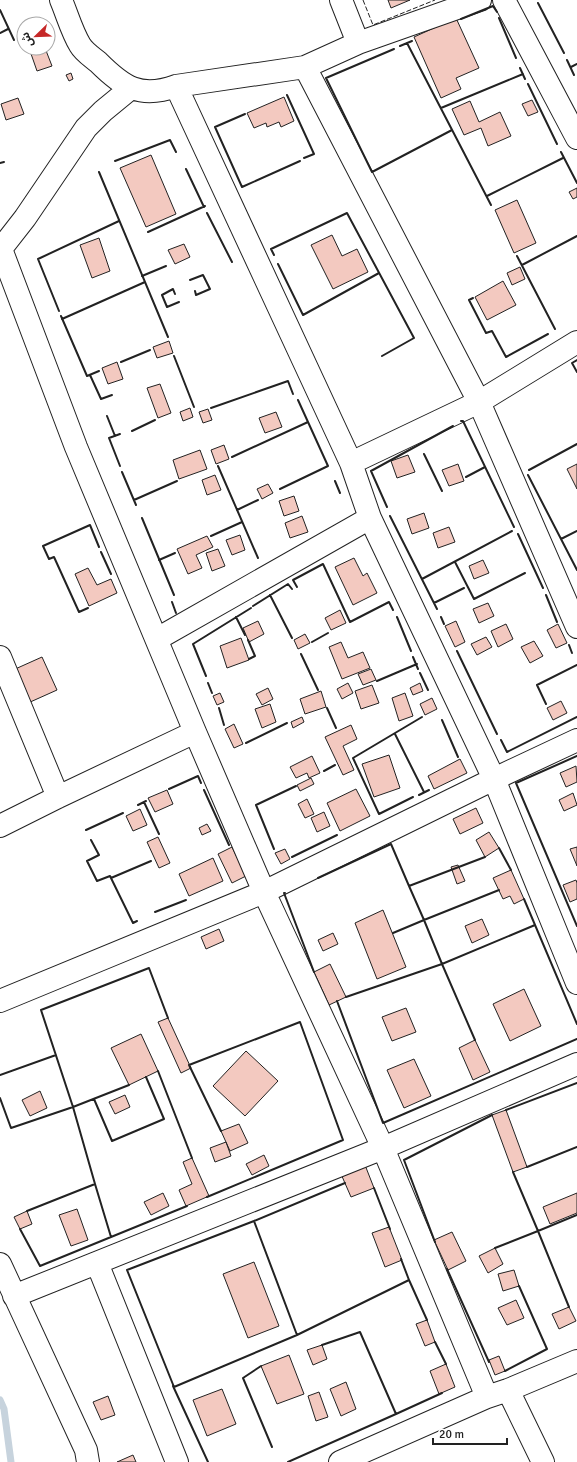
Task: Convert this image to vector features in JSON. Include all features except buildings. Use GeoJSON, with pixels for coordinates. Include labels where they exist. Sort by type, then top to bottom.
{"type":"FeatureCollection","features":[{"type":"Feature","properties":{"kind":"street"},"geometry":{"type":"LineString","coordinates":[[61,0],[80,46],[119,82],[131,88],[144,91],[166,90],[176,86],[305,67],[358,44],[480,0]]}},
{"type":"Feature","properties":{"kind":"street"},"geometry":{"type":"LineString","coordinates":[[341,0],[358,44]]}},
{"type":"Feature","properties":{"kind":"street"},"geometry":{"type":"LineString","coordinates":[[504,0],[577,138]]}},
{"type":"Feature","properties":{"kind":"street"},"geometry":{"type":"LineString","coordinates":[[305,67],[479,402],[577,626]]}},
{"type":"Feature","properties":{"kind":"street"},"geometry":{"type":"LineString","coordinates":[[176,86],[351,463],[370,518],[494,778],[577,983]]}},
{"type":"Feature","properties":{"kind":"street"},"geometry":{"type":"LineString","coordinates":[[131,88],[103,111],[86,128],[0,250],[76,447],[195,732],[264,892],[383,1148],[486,1397]]}},
{"type":"Feature","properties":{"kind":"street"},"geometry":{"type":"LineString","coordinates":[[351,463],[479,402],[577,342]]}},
{"type":"Feature","properties":{"kind":"street"},"geometry":{"type":"LineString","coordinates":[[157,639],[370,518]]}},
{"type":"Feature","properties":{"kind":"street"},"geometry":{"type":"LineString","coordinates":[[0,658],[58,797]]}},
{"type":"Feature","properties":{"kind":"street"},"geometry":{"type":"LineString","coordinates":[[0,826],[195,732]]}},
{"type":"Feature","properties":{"kind":"street"},"geometry":{"type":"LineString","coordinates":[[0,1001],[264,892],[494,778],[577,740]]}},
{"type":"Feature","properties":{"kind":"street"},"geometry":{"type":"LineString","coordinates":[[14,1296],[383,1148],[577,1064]]}},
{"type":"Feature","properties":{"kind":"street"},"geometry":{"type":"LineString","coordinates":[[97,1263],[177,1462]]}},
{"type":"Feature","properties":{"kind":"street"},"geometry":{"type":"LineString","coordinates":[[0,1264],[86,1450],[88,1462]]}},
{"type":"Feature","properties":{"kind":"street"},"geometry":{"type":"LineString","coordinates":[[340,1462],[486,1397],[508,1390],[577,1361]]}},
{"type":"Feature","properties":{"kind":"street"},"geometry":{"type":"LineString","coordinates":[[508,1390],[543,1462]]}},
{"type":"Feature","properties":{"kind":"waterway"},"geometry":{"type":"LineString","coordinates":[[0,1400],[4,1409],[11,1462]]}},
{"type":"Feature","properties":{"kind":"fence"},"geometry":{"type":"LineString","coordinates":[[363,0],[373,25],[435,0]]}},
{"type":"Feature","properties":{"kind":"wall"},"geometry":{"type":"LineString","coordinates":[[538,3],[564,53]]}},
{"type":"Feature","properties":{"kind":"wall"},"geometry":{"type":"LineString","coordinates":[[461,19],[493,6],[497,12]]}},
{"type":"Feature","properties":{"kind":"wall"},"geometry":{"type":"LineString","coordinates":[[0,10],[14,40]]}},
{"type":"Feature","properties":{"kind":"wall"},"geometry":{"type":"LineString","coordinates":[[499,18],[516,58]]}},
{"type":"Feature","properties":{"kind":"wall"},"geometry":{"type":"LineString","coordinates":[[0,33],[8,29]]}},
{"type":"Feature","properties":{"kind":"wall"},"geometry":{"type":"LineString","coordinates":[[400,46],[412,41]]}},
{"type":"Feature","properties":{"kind":"wall"},"geometry":{"type":"LineString","coordinates":[[407,43],[491,205]]}},
{"type":"Feature","properties":{"kind":"wall"},"geometry":{"type":"LineString","coordinates":[[394,49],[326,78],[372,172],[452,130]]}},
{"type":"Feature","properties":{"kind":"wall"},"geometry":{"type":"LineString","coordinates":[[567,60],[574,75]]}},
{"type":"Feature","properties":{"kind":"wall"},"geometry":{"type":"LineString","coordinates":[[571,67],[577,64]]}},
{"type":"Feature","properties":{"kind":"wall"},"geometry":{"type":"LineString","coordinates":[[520,68],[525,79]]}},
{"type":"Feature","properties":{"kind":"wall"},"geometry":{"type":"LineString","coordinates":[[441,108],[523,74]]}},
{"type":"Feature","properties":{"kind":"wall"},"geometry":{"type":"LineString","coordinates":[[528,84],[557,144]]}},
{"type":"Feature","properties":{"kind":"wall"},"geometry":{"type":"LineString","coordinates":[[287,95],[314,154],[304,158]]}},
{"type":"Feature","properties":{"kind":"wall"},"geometry":{"type":"LineString","coordinates":[[245,114],[215,127],[242,187],[300,161]]}},
{"type":"Feature","properties":{"kind":"wall"},"geometry":{"type":"LineString","coordinates":[[115,161],[170,140],[176,152]]}},
{"type":"Feature","properties":{"kind":"wall"},"geometry":{"type":"LineString","coordinates":[[561,152],[577,183]]}},
{"type":"Feature","properties":{"kind":"wall"},"geometry":{"type":"LineString","coordinates":[[487,196],[563,158]]}},
{"type":"Feature","properties":{"kind":"wall"},"geometry":{"type":"LineString","coordinates":[[0,163],[4,162]]}},
{"type":"Feature","properties":{"kind":"wall"},"geometry":{"type":"LineString","coordinates":[[186,169],[204,207]]}},
{"type":"Feature","properties":{"kind":"wall"},"geometry":{"type":"LineString","coordinates":[[99,172],[168,337]]}},
{"type":"Feature","properties":{"kind":"wall"},"geometry":{"type":"LineString","coordinates":[[148,232],[205,206]]}},
{"type":"Feature","properties":{"kind":"wall"},"geometry":{"type":"LineString","coordinates":[[207,213],[232,262]]}},
{"type":"Feature","properties":{"kind":"wall"},"geometry":{"type":"LineString","coordinates":[[274,255],[271,249],[347,213],[414,338],[382,356]]}},
{"type":"Feature","properties":{"kind":"wall"},"geometry":{"type":"LineString","coordinates":[[59,311],[38,259],[119,221]]}},
{"type":"Feature","properties":{"kind":"wall"},"geometry":{"type":"LineString","coordinates":[[522,265],[577,236]]}},
{"type":"Feature","properties":{"kind":"wall"},"geometry":{"type":"LineString","coordinates":[[517,256],[555,329]]}},
{"type":"Feature","properties":{"kind":"wall"},"geometry":{"type":"LineString","coordinates":[[278,264],[303,315],[379,273]]}},
{"type":"Feature","properties":{"kind":"wall"},"geometry":{"type":"LineString","coordinates":[[142,276],[166,266]]}},
{"type":"Feature","properties":{"kind":"wall"},"geometry":{"type":"LineString","coordinates":[[190,280],[203,275],[210,289],[196,295],[195,291]]}},
{"type":"Feature","properties":{"kind":"wall"},"geometry":{"type":"LineString","coordinates":[[62,319],[145,282]]}},
{"type":"Feature","properties":{"kind":"wall"},"geometry":{"type":"LineString","coordinates":[[175,294],[173,289],[162,295],[167,307],[179,302]]}},
{"type":"Feature","properties":{"kind":"wall"},"geometry":{"type":"LineString","coordinates":[[473,298],[469,300],[486,333],[492,331],[506,357],[548,334]]}},
{"type":"Feature","properties":{"kind":"wall"},"geometry":{"type":"LineString","coordinates":[[61,316],[87,376],[99,371]]}},
{"type":"Feature","properties":{"kind":"wall"},"geometry":{"type":"LineString","coordinates":[[121,362],[150,350]]}},
{"type":"Feature","properties":{"kind":"wall"},"geometry":{"type":"LineString","coordinates":[[174,356],[194,407]]}},
{"type":"Feature","properties":{"kind":"wall"},"geometry":{"type":"LineString","coordinates":[[577,360],[572,363],[577,372]]}},
{"type":"Feature","properties":{"kind":"wall"},"geometry":{"type":"LineString","coordinates":[[90,375],[101,399],[112,395]]}},
{"type":"Feature","properties":{"kind":"wall"},"geometry":{"type":"LineString","coordinates":[[211,408],[288,381],[293,394]]}},
{"type":"Feature","properties":{"kind":"wall"},"geometry":{"type":"LineString","coordinates":[[280,489],[328,466],[298,400]]}},
{"type":"Feature","properties":{"kind":"wall"},"geometry":{"type":"LineString","coordinates":[[107,416],[115,436]]}},
{"type":"Feature","properties":{"kind":"wall"},"geometry":{"type":"LineString","coordinates":[[132,431],[155,420]]}},
{"type":"Feature","properties":{"kind":"wall"},"geometry":{"type":"LineString","coordinates":[[461,421],[463,421],[514,527]]}},
{"type":"Feature","properties":{"kind":"wall"},"geometry":{"type":"LineString","coordinates":[[232,457],[308,422]]}},
{"type":"Feature","properties":{"kind":"wall"},"geometry":{"type":"LineString","coordinates":[[387,507],[371,471],[453,426]]}},
{"type":"Feature","properties":{"kind":"wall"},"geometry":{"type":"LineString","coordinates":[[120,434],[109,438],[120,466]]}},
{"type":"Feature","properties":{"kind":"wall"},"geometry":{"type":"LineString","coordinates":[[529,470],[577,444]]}},
{"type":"Feature","properties":{"kind":"wall"},"geometry":{"type":"LineString","coordinates":[[424,454],[442,491]]}},
{"type":"Feature","properties":{"kind":"wall"},"geometry":{"type":"LineString","coordinates":[[218,466],[258,558]]}},
{"type":"Feature","properties":{"kind":"wall"},"geometry":{"type":"LineString","coordinates":[[466,477],[485,467]]}},
{"type":"Feature","properties":{"kind":"wall"},"geometry":{"type":"LineString","coordinates":[[122,472],[136,505]]}},
{"type":"Feature","properties":{"kind":"wall"},"geometry":{"type":"LineString","coordinates":[[528,475],[577,570]]}},
{"type":"Feature","properties":{"kind":"wall"},"geometry":{"type":"LineString","coordinates":[[134,500],[177,481]]}},
{"type":"Feature","properties":{"kind":"wall"},"geometry":{"type":"LineString","coordinates":[[335,481],[340,493]]}},
{"type":"Feature","properties":{"kind":"wall"},"geometry":{"type":"LineString","coordinates":[[237,510],[258,500]]}},
{"type":"Feature","properties":{"kind":"wall"},"geometry":{"type":"LineString","coordinates":[[390,516],[437,609]]}},
{"type":"Feature","properties":{"kind":"wall"},"geometry":{"type":"LineString","coordinates":[[142,518],[174,595]]}},
{"type":"Feature","properties":{"kind":"wall"},"geometry":{"type":"LineString","coordinates":[[211,536],[242,522]]}},
{"type":"Feature","properties":{"kind":"wall"},"geometry":{"type":"LineString","coordinates":[[88,608],[79,612],[54,557],[49,559],[43,546],[90,525],[99,547]]}},
{"type":"Feature","properties":{"kind":"wall"},"geometry":{"type":"LineString","coordinates":[[422,579],[512,531]]}},
{"type":"Feature","properties":{"kind":"wall"},"geometry":{"type":"LineString","coordinates":[[561,539],[577,531]]}},
{"type":"Feature","properties":{"kind":"wall"},"geometry":{"type":"LineString","coordinates":[[518,534],[543,588]]}},
{"type":"Feature","properties":{"kind":"wall"},"geometry":{"type":"LineString","coordinates":[[101,552],[111,574]]}},
{"type":"Feature","properties":{"kind":"wall"},"geometry":{"type":"LineString","coordinates":[[159,560],[175,553]]}},
{"type":"Feature","properties":{"kind":"wall"},"geometry":{"type":"LineString","coordinates":[[455,562],[474,599],[525,573]]}},
{"type":"Feature","properties":{"kind":"wall"},"geometry":{"type":"LineString","coordinates":[[297,587],[293,580],[323,564],[350,622],[389,602],[393,610]]}},
{"type":"Feature","properties":{"kind":"wall"},"geometry":{"type":"LineString","coordinates":[[253,606],[288,584],[292,589]]}},
{"type":"Feature","properties":{"kind":"wall"},"geometry":{"type":"LineString","coordinates":[[434,603],[464,588]]}},
{"type":"Feature","properties":{"kind":"wall"},"geometry":{"type":"LineString","coordinates":[[270,595],[292,638]]}},
{"type":"Feature","properties":{"kind":"wall"},"geometry":{"type":"LineString","coordinates":[[546,595],[557,622]]}},
{"type":"Feature","properties":{"kind":"wall"},"geometry":{"type":"LineString","coordinates":[[172,602],[176,613]]}},
{"type":"Feature","properties":{"kind":"wall"},"geometry":{"type":"LineString","coordinates":[[206,676],[193,644],[251,608]]}},
{"type":"Feature","properties":{"kind":"wall"},"geometry":{"type":"LineString","coordinates":[[236,617],[245,635]]}},
{"type":"Feature","properties":{"kind":"wall"},"geometry":{"type":"LineString","coordinates":[[397,617],[411,651]]}},
{"type":"Feature","properties":{"kind":"wall"},"geometry":{"type":"LineString","coordinates":[[441,617],[444,624]]}},
{"type":"Feature","properties":{"kind":"wall"},"geometry":{"type":"LineString","coordinates":[[312,642],[328,633]]}},
{"type":"Feature","properties":{"kind":"wall"},"geometry":{"type":"LineString","coordinates":[[248,640],[255,656],[249,659]]}},
{"type":"Feature","properties":{"kind":"wall"},"geometry":{"type":"LineString","coordinates":[[569,645],[572,653]]}},
{"type":"Feature","properties":{"kind":"wall"},"geometry":{"type":"LineString","coordinates":[[457,651],[497,734]]}},
{"type":"Feature","properties":{"kind":"wall"},"geometry":{"type":"LineString","coordinates":[[301,654],[318,690]]}},
{"type":"Feature","properties":{"kind":"wall"},"geometry":{"type":"LineString","coordinates":[[413,657],[418,669]]}},
{"type":"Feature","properties":{"kind":"wall"},"geometry":{"type":"LineString","coordinates":[[377,681],[417,664]]}},
{"type":"Feature","properties":{"kind":"wall"},"geometry":{"type":"LineString","coordinates":[[546,704],[537,685],[577,665]]}},
{"type":"Feature","properties":{"kind":"wall"},"geometry":{"type":"LineString","coordinates":[[420,673],[428,690]]}},
{"type":"Feature","properties":{"kind":"wall"},"geometry":{"type":"LineString","coordinates":[[208,683],[212,693]]}},
{"type":"Feature","properties":{"kind":"wall"},"geometry":{"type":"LineString","coordinates":[[219,708],[224,725]]}},
{"type":"Feature","properties":{"kind":"wall"},"geometry":{"type":"LineString","coordinates":[[327,708],[336,728]]}},
{"type":"Feature","properties":{"kind":"wall"},"geometry":{"type":"LineString","coordinates":[[413,797],[379,814],[353,758],[422,717]]}},
{"type":"Feature","properties":{"kind":"wall"},"geometry":{"type":"LineString","coordinates":[[501,740],[507,752],[577,717]]}},
{"type":"Feature","properties":{"kind":"wall"},"geometry":{"type":"LineString","coordinates":[[442,720],[458,757]]}},
{"type":"Feature","properties":{"kind":"wall"},"geometry":{"type":"LineString","coordinates":[[246,743],[287,723]]}},
{"type":"Feature","properties":{"kind":"wall"},"geometry":{"type":"LineString","coordinates":[[395,734],[424,792]]}},
{"type":"Feature","properties":{"kind":"wall"},"geometry":{"type":"LineString","coordinates":[[577,756],[516,783],[577,926]]}},
{"type":"Feature","properties":{"kind":"wall"},"geometry":{"type":"LineString","coordinates":[[324,771],[335,765]]}},
{"type":"Feature","properties":{"kind":"wall"},"geometry":{"type":"LineString","coordinates":[[169,789],[198,776],[201,783]]}},
{"type":"Feature","properties":{"kind":"wall"},"geometry":{"type":"LineString","coordinates":[[274,849],[256,805],[296,786]]}},
{"type":"Feature","properties":{"kind":"wall"},"geometry":{"type":"LineString","coordinates":[[204,790],[229,845]]}},
{"type":"Feature","properties":{"kind":"wall"},"geometry":{"type":"LineString","coordinates":[[419,795],[429,790]]}},
{"type":"Feature","properties":{"kind":"wall"},"geometry":{"type":"LineString","coordinates":[[138,805],[146,801]]}},
{"type":"Feature","properties":{"kind":"wall"},"geometry":{"type":"LineString","coordinates":[[144,802],[159,834]]}},
{"type":"Feature","properties":{"kind":"wall"},"geometry":{"type":"LineString","coordinates":[[86,830],[123,813]]}},
{"type":"Feature","properties":{"kind":"wall"},"geometry":{"type":"LineString","coordinates":[[292,857],[337,835]]}},
{"type":"Feature","properties":{"kind":"wall"},"geometry":{"type":"LineString","coordinates":[[91,840],[99,855],[87,861],[97,881],[110,876],[133,923],[137,921]]}},
{"type":"Feature","properties":{"kind":"wall"},"geometry":{"type":"LineString","coordinates":[[318,878],[391,844],[409,886]]}},
{"type":"Feature","properties":{"kind":"wall"},"geometry":{"type":"LineString","coordinates":[[499,848],[511,870]]}},
{"type":"Feature","properties":{"kind":"wall"},"geometry":{"type":"LineString","coordinates":[[485,857],[409,886],[424,920],[499,890]]}},
{"type":"Feature","properties":{"kind":"wall"},"geometry":{"type":"LineString","coordinates":[[111,878],[151,861]]}},
{"type":"Feature","properties":{"kind":"wall"},"geometry":{"type":"LineString","coordinates":[[285,893],[314,972]]}},
{"type":"Feature","properties":{"kind":"wall"},"geometry":{"type":"LineString","coordinates":[[524,899],[577,1024]]}},
{"type":"Feature","properties":{"kind":"wall"},"geometry":{"type":"LineString","coordinates":[[155,912],[186,900]]}},
{"type":"Feature","properties":{"kind":"wall"},"geometry":{"type":"LineString","coordinates":[[393,933],[424,920],[442,964],[535,925]]}},
{"type":"Feature","properties":{"kind":"wall"},"geometry":{"type":"LineString","coordinates":[[346,997],[442,964],[475,1040]]}},
{"type":"Feature","properties":{"kind":"wall"},"geometry":{"type":"LineString","coordinates":[[129,1085],[73,1107],[41,1010],[149,968],[168,1018]]}},
{"type":"Feature","properties":{"kind":"wall"},"geometry":{"type":"LineString","coordinates":[[337,1001],[383,1123],[577,1039]]}},
{"type":"Feature","properties":{"kind":"wall"},"geometry":{"type":"LineString","coordinates":[[207,1197],[343,1140],[300,1022],[189,1065],[221,1131]]}},
{"type":"Feature","properties":{"kind":"wall"},"geometry":{"type":"LineString","coordinates":[[0,1075],[56,1055]]}},
{"type":"Feature","properties":{"kind":"wall"},"geometry":{"type":"LineString","coordinates":[[158,1071],[192,1158]]}},
{"type":"Feature","properties":{"kind":"wall"},"geometry":{"type":"LineString","coordinates":[[94,1099],[112,1141],[164,1119],[146,1077]]}},
{"type":"Feature","properties":{"kind":"wall"},"geometry":{"type":"LineString","coordinates":[[506,1110],[577,1083]]}},
{"type":"Feature","properties":{"kind":"wall"},"geometry":{"type":"LineString","coordinates":[[0,1098],[11,1128],[73,1107],[95,1184]]}},
{"type":"Feature","properties":{"kind":"wall"},"geometry":{"type":"LineString","coordinates":[[435,1242],[404,1160],[492,1115]]}},
{"type":"Feature","properties":{"kind":"wall"},"geometry":{"type":"LineString","coordinates":[[527,1167],[577,1147]]}},
{"type":"Feature","properties":{"kind":"wall"},"geometry":{"type":"LineString","coordinates":[[495,1248],[538,1231],[513,1172]]}},
{"type":"Feature","properties":{"kind":"wall"},"geometry":{"type":"LineString","coordinates":[[297,1335],[254,1221],[345,1183]]}},
{"type":"Feature","properties":{"kind":"wall"},"geometry":{"type":"LineString","coordinates":[[20,1229],[40,1266],[111,1237],[95,1184],[27,1211]]}},
{"type":"Feature","properties":{"kind":"wall"},"geometry":{"type":"LineString","coordinates":[[374,1188],[390,1229]]}},
{"type":"Feature","properties":{"kind":"wall"},"geometry":{"type":"LineString","coordinates":[[111,1237],[187,1206]]}},
{"type":"Feature","properties":{"kind":"wall"},"geometry":{"type":"LineString","coordinates":[[569,1307],[538,1231],[577,1215]]}},
{"type":"Feature","properties":{"kind":"wall"},"geometry":{"type":"LineString","coordinates":[[254,1221],[127,1270],[174,1387],[297,1335],[409,1280],[401,1259]]}},
{"type":"Feature","properties":{"kind":"wall"},"geometry":{"type":"LineString","coordinates":[[447,1269],[489,1362]]}},
{"type":"Feature","properties":{"kind":"wall"},"geometry":{"type":"LineString","coordinates":[[409,1280],[427,1320]]}},
{"type":"Feature","properties":{"kind":"wall"},"geometry":{"type":"LineString","coordinates":[[505,1371],[547,1349],[519,1286]]}},
{"type":"Feature","properties":{"kind":"wall"},"geometry":{"type":"LineString","coordinates":[[288,1462],[396,1414],[360,1332],[322,1345]]}},
{"type":"Feature","properties":{"kind":"wall"},"geometry":{"type":"LineString","coordinates":[[435,1342],[446,1364]]}},
{"type":"Feature","properties":{"kind":"wall"},"geometry":{"type":"LineString","coordinates":[[261,1366],[243,1378],[272,1447]]}},
{"type":"Feature","properties":{"kind":"wall"},"geometry":{"type":"LineString","coordinates":[[173,1386],[208,1462]]}},
{"type":"Feature","properties":{"kind":"wall"},"geometry":{"type":"LineString","coordinates":[[396,1414],[442,1393]]}}]}
